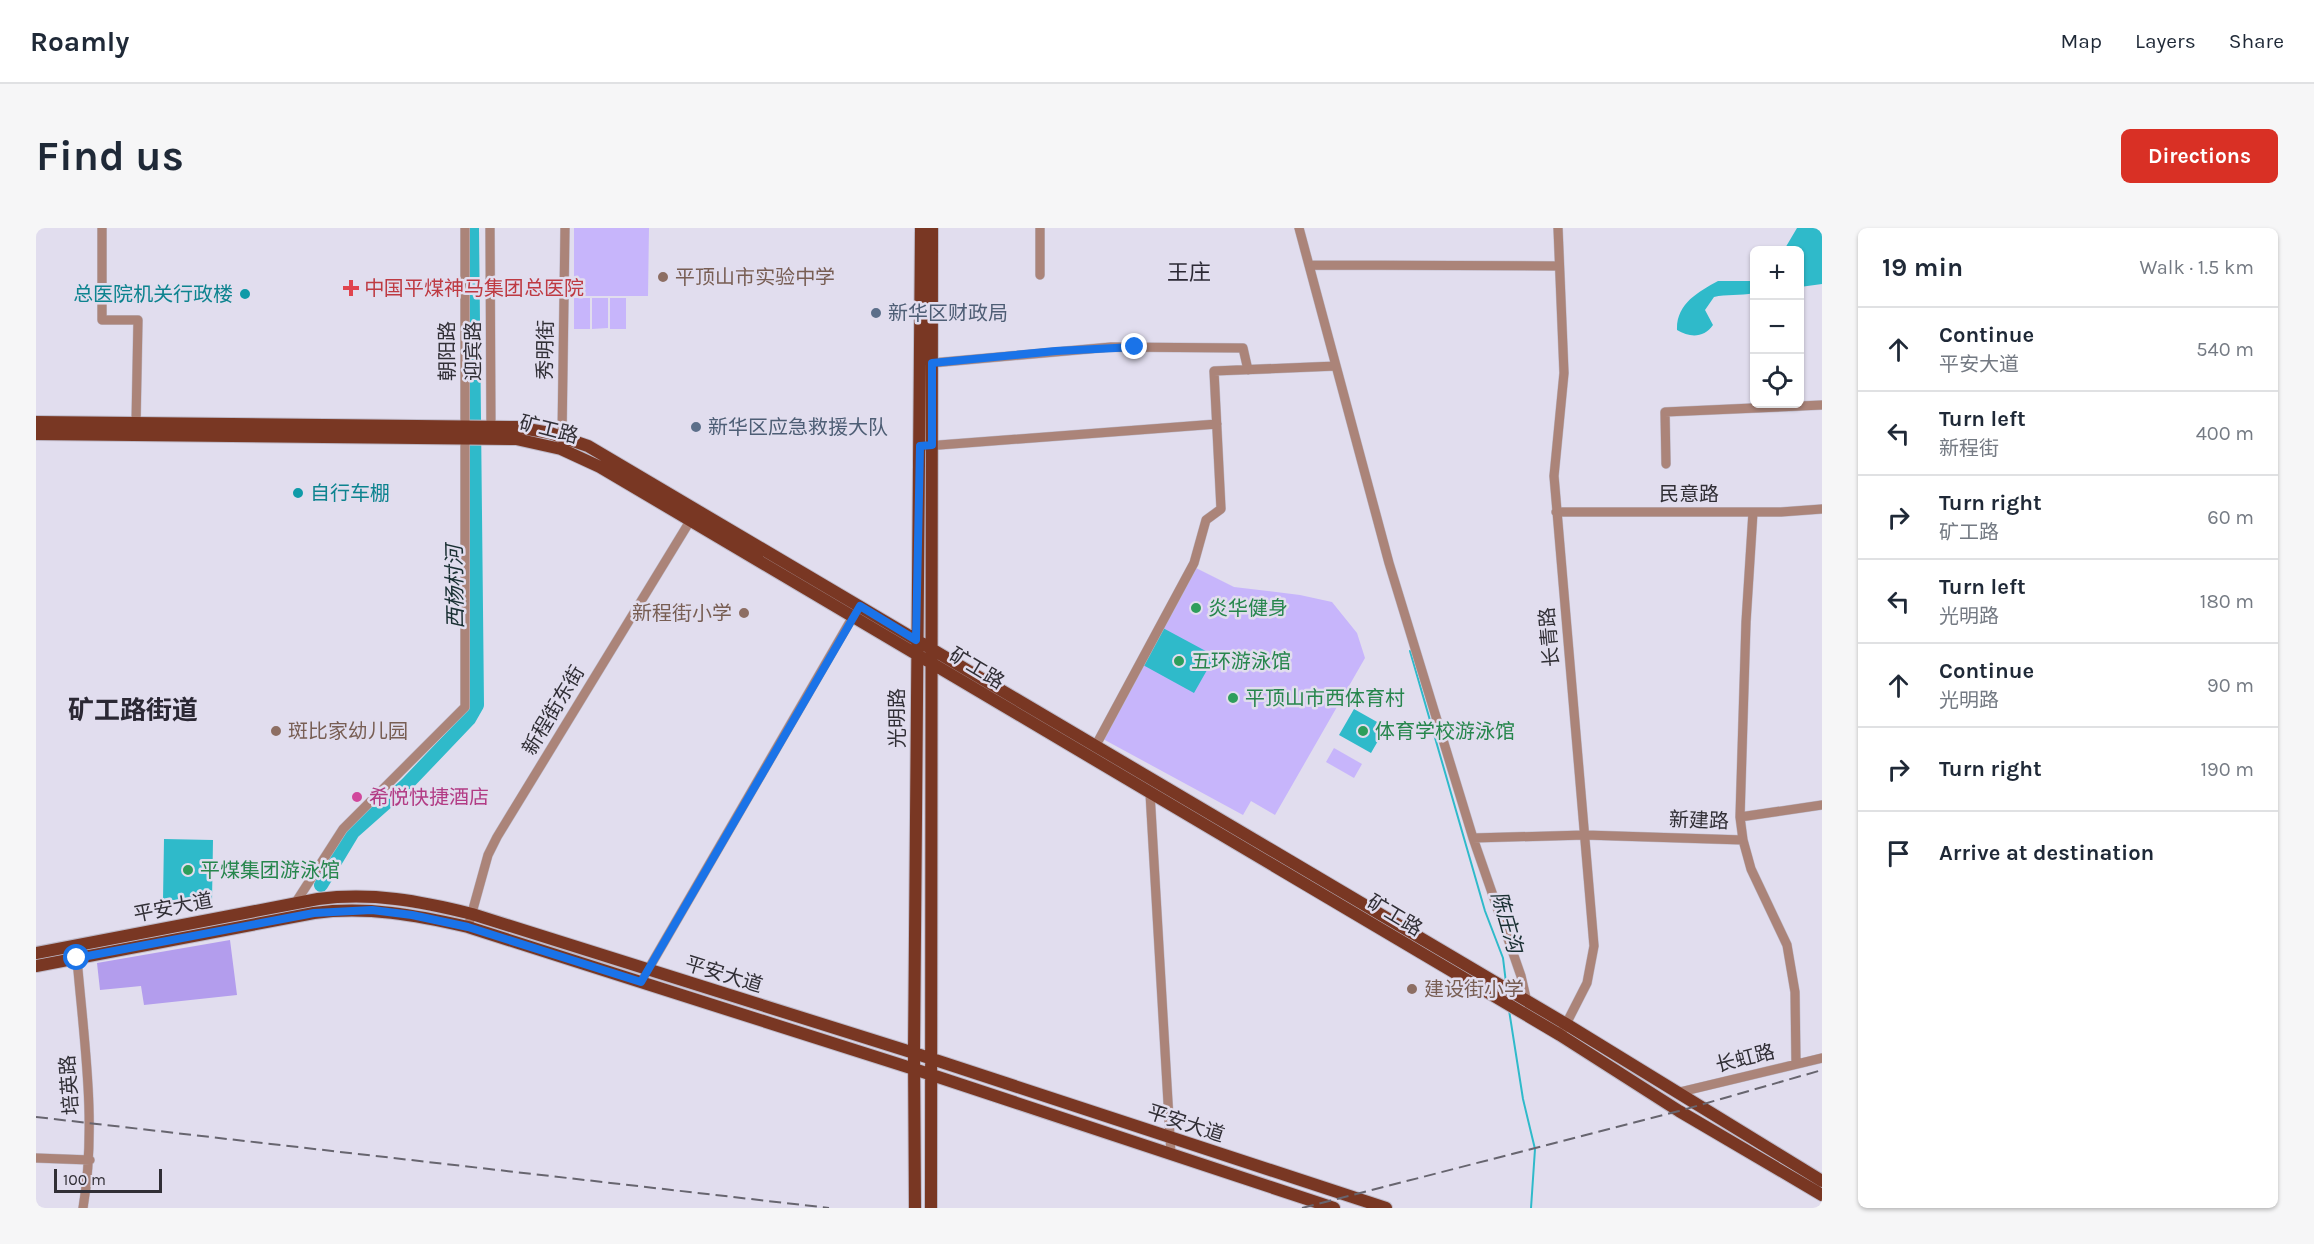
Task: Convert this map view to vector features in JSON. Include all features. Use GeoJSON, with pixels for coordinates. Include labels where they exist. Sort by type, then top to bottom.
{"type":"FeatureCollection","features":[{"type":"Feature","properties":{"kind":"main road","name":"光明路"},"geometry":{"type":"LineString","coordinates":[[921,228],[932,649],[931,1208]]}},
{"type":"Feature","properties":{"kind":"main road","name":"光明路"},"geometry":{"type":"LineString","coordinates":[[915,1208],[916,640],[932,363],[932,228]]}},
{"type":"Feature","properties":{"kind":"main road","name":"矿工路"},"geometry":{"type":"LineString","coordinates":[[36,422],[466,432]]}},
{"type":"Feature","properties":{"kind":"main road","name":"矿工路"},"geometry":{"type":"LineString","coordinates":[[36,434],[487,432],[516,427],[562,436],[618,462],[1495,984],[1525,1008],[1676,1093],[1822,1181]]}},
{"type":"Feature","properties":{"kind":"main road","name":"矿工路"},"geometry":{"type":"LineString","coordinates":[[487,432],[535,442],[571,453],[1497,998],[1525,1008]]}},
{"type":"Feature","properties":{"kind":"main road","name":"平安大道"},"geometry":{"type":"LineString","coordinates":[[36,953],[296,902],[342,896],[376,895],[414,900],[472,914],[914,1053],[1170,1139],[1386,1208]]}},
{"type":"Feature","properties":{"kind":"main road","name":"平安大道"},"geometry":{"type":"LineString","coordinates":[[36,966],[334,910],[390,911],[468,927],[930,1074],[1334,1208]]}},
{"type":"Feature","properties":{"kind":"main road","name":"矿工路"},"geometry":{"type":"LineString","coordinates":[[1563,1030],[1679,1111],[1822,1195]]}},
{"type":"Feature","properties":{"kind":"street"},"geometry":{"type":"LineString","coordinates":[[102,228],[102,320],[138,320],[136,423]]}},
{"type":"Feature","properties":{"kind":"street","name":"朝阳路"},"geometry":{"type":"LineString","coordinates":[[296,902],[343,829],[465,707],[465,228]]}},
{"type":"Feature","properties":{"kind":"street","name":"迎宾路"},"geometry":{"type":"LineString","coordinates":[[487,432],[490,228]]}},
{"type":"Feature","properties":{"kind":"street","name":"秀明街"},"geometry":{"type":"LineString","coordinates":[[562,436],[565,228]]}},
{"type":"Feature","properties":{"kind":"street"},"geometry":{"type":"LineString","coordinates":[[1040,275],[1041,228]]}},
{"type":"Feature","properties":{"kind":"street"},"geometry":{"type":"LineString","coordinates":[[1299,228],[1389,563],[1473,838],[1521,976],[1525,1008]]}},
{"type":"Feature","properties":{"kind":"street","name":"长青路"},"geometry":{"type":"LineString","coordinates":[[1558,228],[1564,373],[1554,459],[1556,512],[1594,946],[1587,983],[1563,1030]]}},
{"type":"Feature","properties":{"kind":"street"},"geometry":{"type":"LineString","coordinates":[[1309,265],[1559,266]]}},
{"type":"Feature","properties":{"kind":"street"},"geometry":{"type":"LineString","coordinates":[[932,363],[1112,347],[1243,348],[1248,370]]}},
{"type":"Feature","properties":{"kind":"street"},"geometry":{"type":"LineString","coordinates":[[1096,745],[1194,563],[1206,520],[1221,509],[1215,371],[1336,366]]}},
{"type":"Feature","properties":{"kind":"street"},"geometry":{"type":"LineString","coordinates":[[1666,464],[1665,412],[1822,405]]}},
{"type":"Feature","properties":{"kind":"street"},"geometry":{"type":"LineString","coordinates":[[926,446],[1217,424]]}},
{"type":"Feature","properties":{"kind":"street","name":"民意路"},"geometry":{"type":"LineString","coordinates":[[1556,512],[1753,512],[1822,509]]}},
{"type":"Feature","properties":{"kind":"street"},"geometry":{"type":"LineString","coordinates":[[1740,817],[1746,622],[1753,512]]}},
{"type":"Feature","properties":{"kind":"street","name":"新程街东街"},"geometry":{"type":"LineString","coordinates":[[468,927],[488,855],[497,837],[690,521]]}},
{"type":"Feature","properties":{"kind":"street"},"geometry":{"type":"LineString","coordinates":[[641,982],[860,606]]}},
{"type":"Feature","properties":{"kind":"street"},"geometry":{"type":"LineString","coordinates":[[1150,793],[1171,1154]]}},
{"type":"Feature","properties":{"kind":"street","name":"新建路"},"geometry":{"type":"LineString","coordinates":[[1473,838],[1584,835],[1743,840],[1740,817],[1822,805]]}},
{"type":"Feature","properties":{"kind":"street"},"geometry":{"type":"LineString","coordinates":[[1743,840],[1751,869],[1787,945],[1795,992],[1796,1064]]}},
{"type":"Feature","properties":{"kind":"street","name":"培英路"},"geometry":{"type":"LineString","coordinates":[[77,958],[88,1100],[90,1160],[83,1208]]}},
{"type":"Feature","properties":{"kind":"street","name":"长虹路"},"geometry":{"type":"LineString","coordinates":[[1676,1093],[1822,1058]]}},
{"type":"Feature","properties":{"kind":"street"},"geometry":{"type":"LineString","coordinates":[[36,1158],[90,1160]]}},
{"type":"Feature","properties":{"kind":"shaded area"},"geometry":{"type":"Polygon","coordinates":[[[574,228],[649,228],[648,296],[574,296],[574,228]]]}},
{"type":"Feature","properties":{"kind":"shaded area"},"geometry":{"type":"Polygon","coordinates":[[[574,298],[590,298],[590,329],[574,329],[574,298]]]}},
{"type":"Feature","properties":{"kind":"shaded area"},"geometry":{"type":"Polygon","coordinates":[[[592,298],[608,298],[608,328],[592,329],[592,298]]]}},
{"type":"Feature","properties":{"kind":"shaded area"},"geometry":{"type":"Polygon","coordinates":[[[610,298],[626,298],[626,329],[610,329],[610,298]]]}},
{"type":"Feature","properties":{"kind":"shaded area","name":"平顶山市西体育村"},"geometry":{"type":"Polygon","coordinates":[[[1194,567],[1234,587],[1300,595],[1332,602],[1357,633],[1365,658],[1275,815],[1251,801],[1243,815],[1103,739],[1194,567]]]}},
{"type":"Feature","properties":{"kind":"shaded area"},"geometry":{"type":"Polygon","coordinates":[[[1334,748],[1362,764],[1354,778],[1326,762],[1334,748]]]}},
{"type":"Feature","properties":{"kind":"shaded area"},"geometry":{"type":"Polygon","coordinates":[[[230,940],[237,995],[144,1005],[141,986],[100,990],[97,963],[230,940]]]}},
{"type":"Feature","properties":{"kind":"water"},"geometry":{"type":"Polygon","coordinates":[[[1797,228],[1822,228],[1822,284],[1804,286],[1804,246],[1786,246],[1797,228]]]}},
{"type":"Feature","properties":{"kind":"water"},"geometry":{"type":"Polygon","coordinates":[[[1718,281],[1750,281],[1750,293],[1714,297],[1705,310],[1713,325],[1705,332],[1692,335],[1677,330],[1680,313],[1684,306],[1718,281]]]}},
{"type":"Feature","properties":{"kind":"water","name":"五环游泳馆"},"geometry":{"type":"Polygon","coordinates":[[[1163,628],[1215,656],[1194,693],[1143,665],[1163,628]]]}},
{"type":"Feature","properties":{"kind":"water","name":"体育学校游泳馆"},"geometry":{"type":"Polygon","coordinates":[[[1354,709],[1386,727],[1371,753],[1339,735],[1354,709]]]}},
{"type":"Feature","properties":{"kind":"water","name":"平煤集团游泳馆"},"geometry":{"type":"Polygon","coordinates":[[[164,839],[213,840],[212,901],[163,900],[164,839]]]}},
{"type":"Feature","properties":{"kind":"waterway","name":"西杨村河"},"geometry":{"type":"LineString","coordinates":[[321,885],[353,832],[406,785],[469,719],[477,705],[472,228]]}},
{"type":"Feature","properties":{"kind":"waterway","name":"陈庄沟"},"geometry":{"type":"LineString","coordinates":[[1410,651],[1485,911],[1503,958],[1506,983]]}},
{"type":"Feature","properties":{"kind":"waterway","name":"陈庄沟"},"geometry":{"type":"LineString","coordinates":[[1509,1010],[1523,1099],[1535,1149],[1531,1208]]}},
{"type":"Feature","properties":{"kind":"railway"},"geometry":{"type":"LineString","coordinates":[[1302,1208],[1679,1111],[1822,1070]]}},
{"type":"Feature","properties":{"kind":"railway"},"geometry":{"type":"LineString","coordinates":[[36,1117],[829,1208]]}},
{"type":"Feature","properties":{"kind":"place","name":"平顶山市实验中学"},"geometry":{"type":"Point","coordinates":[663,277]}},
{"type":"Feature","properties":{"kind":"place","name":"中国平煤神马集团总医院"},"geometry":{"type":"Point","coordinates":[351,288]}},
{"type":"Feature","properties":{"kind":"place","name":"总医院机关行政楼"},"geometry":{"type":"Point","coordinates":[245,294]}},
{"type":"Feature","properties":{"kind":"place","name":"新华区财政局"},"geometry":{"type":"Point","coordinates":[876,313]}},
{"type":"Feature","properties":{"kind":"place","name":"新华区应急救援大队"},"geometry":{"type":"Point","coordinates":[696,427]}},
{"type":"Feature","properties":{"kind":"place","name":"自行车棚"},"geometry":{"type":"Point","coordinates":[298,493]}},
{"type":"Feature","properties":{"kind":"place","name":"炎华健身"},"geometry":{"type":"Point","coordinates":[1196,608]}},
{"type":"Feature","properties":{"kind":"place","name":"新程街小学"},"geometry":{"type":"Point","coordinates":[744,613]}},
{"type":"Feature","properties":{"kind":"place","name":"五环游泳馆"},"geometry":{"type":"Point","coordinates":[1179,661]}},
{"type":"Feature","properties":{"kind":"place","name":"平顶山市西体育村"},"geometry":{"type":"Point","coordinates":[1233,698]}},
{"type":"Feature","properties":{"kind":"place","name":"斑比家幼儿园"},"geometry":{"type":"Point","coordinates":[276,731]}},
{"type":"Feature","properties":{"kind":"place","name":"体育学校游泳馆"},"geometry":{"type":"Point","coordinates":[1363,731]}},
{"type":"Feature","properties":{"kind":"place","name":"希悦快捷酒店"},"geometry":{"type":"Point","coordinates":[357,797]}},
{"type":"Feature","properties":{"kind":"place","name":"平煤集团游泳馆"},"geometry":{"type":"Point","coordinates":[188,870]}},
{"type":"Feature","properties":{"kind":"place","name":"建设街小学"},"geometry":{"type":"Point","coordinates":[1412,989]}},
{"type":"Feature","properties":{"kind":"district","name":"王庄"},"geometry":{"type":"Point","coordinates":[1189,272]}},
{"type":"Feature","properties":{"kind":"district","name":"矿工路街道"},"geometry":{"type":"Point","coordinates":[133,710]}},
{"type":"Feature","properties":{"kind":"route"},"geometry":{"type":"LineString","coordinates":[[77,958],[314,913],[334,910],[372,910],[390,911],[468,927],[641,982],[860,606],[916,640],[920,446],[932,445],[932,363],[1056,351],[1135,347]]}}]}
